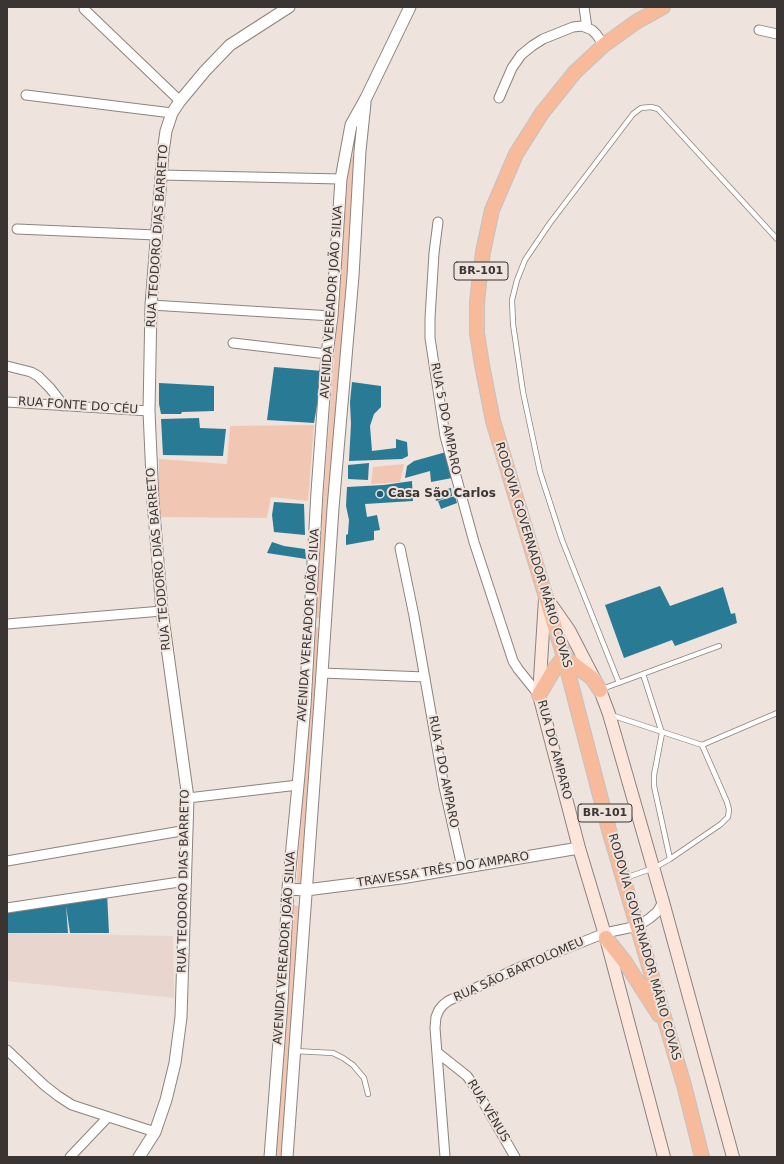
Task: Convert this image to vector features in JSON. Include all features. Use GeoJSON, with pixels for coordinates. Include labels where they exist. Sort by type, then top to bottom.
{"type":"FeatureCollection","features":[{"type":"Feature","properties":{"kind":"highway","name":"RODOVIA GOVERNADOR MÁRIO COVAS"},"geometry":{"type":"LineString","coordinates":[[663,7],[636,22],[604,45],[575,72],[542,113],[516,154],[492,210],[483,252],[479,283],[477,333],[493,421],[564,657],[609,830],[638,926],[702,1157]]}},
{"type":"Feature","properties":{"kind":"highway"},"geometry":{"type":"LineString","coordinates":[[539,695],[554,668],[564,657],[592,678],[600,690]]}},
{"type":"Feature","properties":{"kind":"highway"},"geometry":{"type":"LineString","coordinates":[[606,935],[667,1028]]}},
{"type":"Feature","properties":{"kind":"main road"},"geometry":{"type":"LineString","coordinates":[[546,596],[569,630],[600,690],[609,714],[654,868],[733,1157]]}},
{"type":"Feature","properties":{"kind":"main road","name":"RUA DO AMPARO"},"geometry":{"type":"LineString","coordinates":[[546,596],[539,695],[580,848],[606,935],[664,1157]]}},
{"type":"Feature","properties":{"kind":"street","name":"RUA TEODORO DIAS BARRETO"},"geometry":{"type":"LineString","coordinates":[[139,1157],[155,1132],[166,1100],[175,1062],[181,1017],[188,830],[188,798],[162,611],[153,501],[148,411],[151,305],[166,130],[172,113],[180,100],[230,45],[289,7]]}},
{"type":"Feature","properties":{"kind":"street","name":"AVENIDA VEREADOR JOÃO SILVA"},"geometry":{"type":"LineString","coordinates":[[270,1157],[282,1002],[288,889],[299,780],[310,630],[317,492],[327,354],[332,316],[341,179],[351,125],[366,98],[410,7]]}},
{"type":"Feature","properties":{"kind":"street"},"geometry":{"type":"LineString","coordinates":[[584,7],[587,28]]}},
{"type":"Feature","properties":{"kind":"street"},"geometry":{"type":"LineString","coordinates":[[84,9],[180,100]]}},
{"type":"Feature","properties":{"kind":"street"},"geometry":{"type":"LineString","coordinates":[[499,98],[512,68],[521,55],[543,39],[573,27],[582,26],[596,34],[604,45]]}},
{"type":"Feature","properties":{"kind":"street"},"geometry":{"type":"LineString","coordinates":[[759,30],[777,34]]}},
{"type":"Feature","properties":{"kind":"street"},"geometry":{"type":"LineString","coordinates":[[26,96],[172,113]]}},
{"type":"Feature","properties":{"kind":"street","name":"AVENIDA VEREADOR JOÃO SILVA"},"geometry":{"type":"LineString","coordinates":[[287,1157],[333,508],[353,276],[360,151],[366,98]]}},
{"type":"Feature","properties":{"kind":"street"},"geometry":{"type":"LineString","coordinates":[[161,175],[341,179]]}},
{"type":"Feature","properties":{"kind":"street","name":"RUA 5 DO AMPARO"},"geometry":{"type":"LineString","coordinates":[[438,222],[434,252],[430,338],[446,436],[474,542],[513,661],[539,695]]}},
{"type":"Feature","properties":{"kind":"street"},"geometry":{"type":"LineString","coordinates":[[16,229],[156,235]]}},
{"type":"Feature","properties":{"kind":"street"},"geometry":{"type":"LineString","coordinates":[[151,305],[332,316]]}},
{"type":"Feature","properties":{"kind":"street"},"geometry":{"type":"LineString","coordinates":[[233,343],[327,354]]}},
{"type":"Feature","properties":{"kind":"street"},"geometry":{"type":"LineString","coordinates":[[7,366],[26,370],[38,376],[50,388],[64,406]]}},
{"type":"Feature","properties":{"kind":"street","name":"RUA FONTE DO CÉU"},"geometry":{"type":"LineString","coordinates":[[7,402],[148,411]]}},
{"type":"Feature","properties":{"kind":"street","name":"RUA 4 DO AMPARO"},"geometry":{"type":"LineString","coordinates":[[400,548],[414,616],[444,787],[462,867]]}},
{"type":"Feature","properties":{"kind":"street"},"geometry":{"type":"LineString","coordinates":[[7,624],[162,611]]}},
{"type":"Feature","properties":{"kind":"street"},"geometry":{"type":"LineString","coordinates":[[310,630],[325,630]]}},
{"type":"Feature","properties":{"kind":"street"},"geometry":{"type":"LineString","coordinates":[[322,673],[425,677]]}},
{"type":"Feature","properties":{"kind":"street"},"geometry":{"type":"LineString","coordinates":[[188,798],[299,780],[315,776]]}},
{"type":"Feature","properties":{"kind":"street"},"geometry":{"type":"LineString","coordinates":[[7,861],[188,830]]}},
{"type":"Feature","properties":{"kind":"street","name":"TRAVESSA TRÊS DO AMPARO"},"geometry":{"type":"LineString","coordinates":[[288,889],[306,890],[401,878],[580,848]]}},
{"type":"Feature","properties":{"kind":"street"},"geometry":{"type":"LineString","coordinates":[[7,908],[186,881]]}},
{"type":"Feature","properties":{"kind":"street"},"geometry":{"type":"LineString","coordinates":[[638,926],[657,912],[663,902]]}},
{"type":"Feature","properties":{"kind":"street","name":"RUA SÃO BARTOLOMEU"},"geometry":{"type":"LineString","coordinates":[[445,1157],[435,1028],[436,1017],[439,1010],[448,1001],[520,967],[606,935],[638,926]]}},
{"type":"Feature","properties":{"kind":"street"},"geometry":{"type":"LineString","coordinates":[[7,1050],[58,1096],[72,1105],[155,1132]]}},
{"type":"Feature","properties":{"kind":"street","name":"RUA VÊNUS"},"geometry":{"type":"LineString","coordinates":[[438,1054],[467,1076],[515,1157]]}},
{"type":"Feature","properties":{"kind":"street"},"geometry":{"type":"LineString","coordinates":[[70,1157],[108,1117]]}},
{"type":"Feature","properties":{"kind":"lane"},"geometry":{"type":"LineString","coordinates":[[619,683],[562,540],[540,472],[523,392],[513,324],[512,300],[517,280],[525,260],[542,235],[633,114],[641,108],[650,107],[658,109],[777,239]]}},
{"type":"Feature","properties":{"kind":"lane"},"geometry":{"type":"LineString","coordinates":[[600,690],[719,646]]}},
{"type":"Feature","properties":{"kind":"lane"},"geometry":{"type":"LineString","coordinates":[[643,674],[662,733],[654,775],[654,786],[670,859]]}},
{"type":"Feature","properties":{"kind":"lane"},"geometry":{"type":"LineString","coordinates":[[609,714],[662,733],[702,745],[777,713]]}},
{"type":"Feature","properties":{"kind":"lane"},"geometry":{"type":"LineString","coordinates":[[624,878],[654,868],[670,859],[721,824],[728,817],[729,810],[727,802],[702,745]]}},
{"type":"Feature","properties":{"kind":"lane"},"geometry":{"type":"LineString","coordinates":[[295,1051],[333,1053],[343,1058],[353,1064],[364,1078],[368,1094]]}},
{"type":"Feature","properties":{"kind":"shaded area"},"geometry":{"type":"Polygon","coordinates":[[[353,155],[355,159],[327,618],[314,618],[349,163],[353,155]]]}},
{"type":"Feature","properties":{"kind":"shaded area"},"geometry":{"type":"Polygon","coordinates":[[[314,425],[308,501],[271,497],[267,518],[159,517],[159,459],[227,464],[230,426],[314,425]]]}},
{"type":"Feature","properties":{"kind":"shaded area"},"geometry":{"type":"Polygon","coordinates":[[[404,464],[400,482],[371,484],[373,467],[404,464]]]}},
{"type":"Feature","properties":{"kind":"shaded area"},"geometry":{"type":"Polygon","coordinates":[[[314,627],[326,629],[306,895],[296,893],[314,627]]]}},
{"type":"Feature","properties":{"kind":"shaded area"},"geometry":{"type":"Polygon","coordinates":[[[294,905],[304,908],[286,1157],[274,1157],[294,905]]]}},
{"type":"Feature","properties":{"kind":"shaded area"},"geometry":{"type":"Polygon","coordinates":[[[7,933],[173,936],[174,998],[7,981],[7,933]]]}},
{"type":"Feature","properties":{"kind":"building"},"geometry":{"type":"Polygon","coordinates":[[[274,367],[323,371],[314,423],[267,420],[274,367]]]}},
{"type":"Feature","properties":{"kind":"building"},"geometry":{"type":"Polygon","coordinates":[[[352,382],[381,386],[381,407],[374,414],[370,426],[372,451],[396,448],[396,439],[407,442],[408,456],[402,459],[349,461],[351,424],[350,402],[352,382]]]}},
{"type":"Feature","properties":{"kind":"building"},"geometry":{"type":"Polygon","coordinates":[[[159,383],[214,386],[214,411],[161,414],[159,404],[159,383]]]}},
{"type":"Feature","properties":{"kind":"building"},"geometry":{"type":"Polygon","coordinates":[[[199,418],[200,428],[226,429],[223,456],[163,455],[161,419],[199,418]]]}},
{"type":"Feature","properties":{"kind":"building"},"geometry":{"type":"Polygon","coordinates":[[[446,452],[452,478],[431,482],[430,471],[405,478],[407,466],[414,461],[446,452]]]}},
{"type":"Feature","properties":{"kind":"building"},"geometry":{"type":"Polygon","coordinates":[[[369,463],[368,480],[348,479],[348,465],[369,463]]]}},
{"type":"Feature","properties":{"kind":"building"},"geometry":{"type":"Polygon","coordinates":[[[412,481],[413,501],[365,504],[367,517],[377,515],[380,530],[374,531],[374,540],[346,545],[349,520],[346,506],[347,487],[384,485],[412,481]]]}},
{"type":"Feature","properties":{"kind":"building"},"geometry":{"type":"Polygon","coordinates":[[[451,488],[452,496],[436,501],[435,492],[451,488]]]}},
{"type":"Feature","properties":{"kind":"building"},"geometry":{"type":"Polygon","coordinates":[[[455,496],[457,503],[441,509],[438,501],[455,496]]]}},
{"type":"Feature","properties":{"kind":"building"},"geometry":{"type":"Polygon","coordinates":[[[274,502],[304,504],[305,535],[274,532],[272,515],[274,502]]]}},
{"type":"Feature","properties":{"kind":"building"},"geometry":{"type":"Polygon","coordinates":[[[272,542],[284,546],[305,549],[306,559],[267,553],[272,542]]]}},
{"type":"Feature","properties":{"kind":"building"},"geometry":{"type":"Polygon","coordinates":[[[660,586],[670,606],[723,587],[731,614],[735,613],[737,623],[675,646],[672,640],[624,658],[605,605],[660,586]]]}},
{"type":"Feature","properties":{"kind":"building"},"geometry":{"type":"Polygon","coordinates":[[[107,893],[109,933],[70,933],[66,906],[68,933],[7,933],[7,909],[107,893]]]}},
{"type":"Feature","properties":{"kind":"place","name":"Casa São Carlos"},"geometry":{"type":"Point","coordinates":[380,494]}}]}
